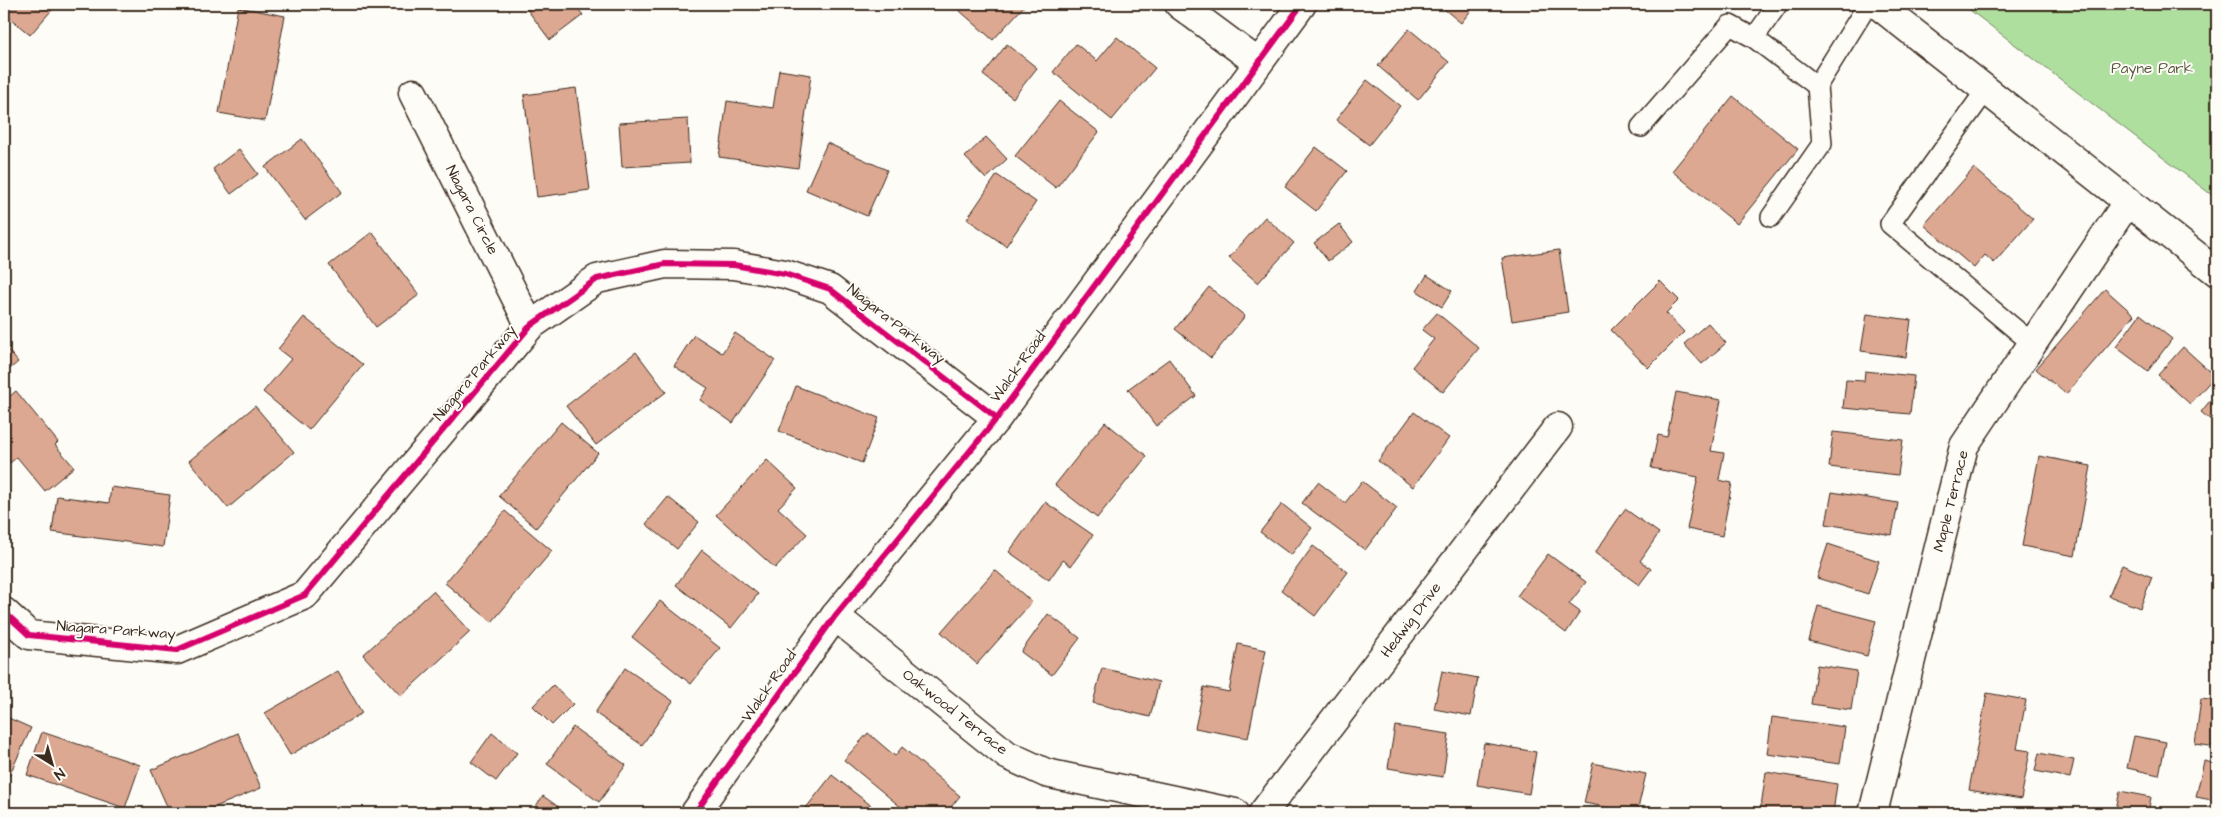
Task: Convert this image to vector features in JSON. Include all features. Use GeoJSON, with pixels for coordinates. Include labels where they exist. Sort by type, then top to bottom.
{"type":"FeatureCollection","features":[{"type":"Feature","properties":{"kind":"street"},"geometry":{"type":"LineString","coordinates":[[1179,4],[1257,62]]}},
{"type":"Feature","properties":{"kind":"street","name":"Walck Road"},"geometry":{"type":"LineString","coordinates":[[695,813],[835,616],[997,418],[1257,62],[1302,4]]}},
{"type":"Feature","properties":{"kind":"street"},"geometry":{"type":"LineString","coordinates":[[1877,4],[2217,272]]}},
{"type":"Feature","properties":{"kind":"street","name":"Niagara Circle"},"geometry":{"type":"LineString","coordinates":[[413,93],[530,326]]}},
{"type":"Feature","properties":{"kind":"street","name":"Maple Terrace"},"geometry":{"type":"LineString","coordinates":[[1873,813],[1964,446],[2128,201]]}},
{"type":"Feature","properties":{"kind":"street","name":"Niagara Parkway"},"geometry":{"type":"LineString","coordinates":[[4,612],[29,635],[177,650],[305,595],[530,326],[597,279],[665,264],[734,265],[785,274],[830,289],[997,418]]}},
{"type":"Feature","properties":{"kind":"street","name":"Hedwig Drive"},"geometry":{"type":"LineString","coordinates":[[1263,813],[1558,427]]}},
{"type":"Feature","properties":{"kind":"street","name":"Oakwood Terrace"},"geometry":{"type":"LineString","coordinates":[[835,616],[1007,755],[1046,773],[1235,813]]}},
{"type":"Feature","properties":{"kind":"lane"},"geometry":{"type":"LineString","coordinates":[[1754,38],[1778,4]]}},
{"type":"Feature","properties":{"kind":"lane"},"geometry":{"type":"LineString","coordinates":[[1771,217],[1822,144],[1817,86],[1868,4]]}},
{"type":"Feature","properties":{"kind":"lane"},"geometry":{"type":"LineString","coordinates":[[1641,127],[1730,25],[1754,38],[1817,86]]}},
{"type":"Feature","properties":{"kind":"lane"},"geometry":{"type":"LineString","coordinates":[[1986,90],[1890,224],[2033,344]]}},
{"type":"Feature","properties":{"kind":"green space","name":"Payne Park"},"geometry":{"type":"Polygon","coordinates":[[[1962,4],[2217,4],[2217,199],[1962,4]]]}},
{"type":"Feature","properties":{"kind":"building"},"geometry":{"type":"Polygon","coordinates":[[[4,4],[57,4],[30,35],[4,13],[4,4]]]}},
{"type":"Feature","properties":{"kind":"building"},"geometry":{"type":"Polygon","coordinates":[[[523,4],[574,4],[583,15],[550,40],[523,4]]]}},
{"type":"Feature","properties":{"kind":"building"},"geometry":{"type":"Polygon","coordinates":[[[952,4],[1026,4],[993,40],[952,4]]]}},
{"type":"Feature","properties":{"kind":"building"},"geometry":{"type":"Polygon","coordinates":[[[1438,4],[1476,4],[1461,23],[1438,4]]]}},
{"type":"Feature","properties":{"kind":"building"},"geometry":{"type":"Polygon","coordinates":[[[238,7],[285,16],[265,121],[219,113],[238,7]]]}},
{"type":"Feature","properties":{"kind":"building"},"geometry":{"type":"Polygon","coordinates":[[[1409,29],[1449,62],[1418,100],[1378,66],[1409,29]]]}},
{"type":"Feature","properties":{"kind":"building"},"geometry":{"type":"Polygon","coordinates":[[[1117,37],[1155,68],[1112,120],[1053,72],[1076,44],[1097,61],[1117,37]]]}},
{"type":"Feature","properties":{"kind":"building"},"geometry":{"type":"Polygon","coordinates":[[[1007,44],[1037,68],[1013,98],[983,75],[1007,44]]]}},
{"type":"Feature","properties":{"kind":"building"},"geometry":{"type":"Polygon","coordinates":[[[779,70],[811,75],[798,168],[719,157],[727,101],[773,108],[779,70]]]}},
{"type":"Feature","properties":{"kind":"building"},"geometry":{"type":"Polygon","coordinates":[[[1367,80],[1400,106],[1369,145],[1336,120],[1367,80]]]}},
{"type":"Feature","properties":{"kind":"building"},"geometry":{"type":"Polygon","coordinates":[[[576,88],[590,190],[537,197],[524,95],[576,88]]]}},
{"type":"Feature","properties":{"kind":"building"},"geometry":{"type":"Polygon","coordinates":[[[1733,96],[1798,149],[1737,224],[1672,171],[1733,96]]]}},
{"type":"Feature","properties":{"kind":"building"},"geometry":{"type":"Polygon","coordinates":[[[1059,101],[1099,132],[1056,188],[1015,156],[1059,101]]]}},
{"type":"Feature","properties":{"kind":"building"},"geometry":{"type":"Polygon","coordinates":[[[688,119],[690,163],[622,167],[619,123],[688,119]]]}},
{"type":"Feature","properties":{"kind":"building"},"geometry":{"type":"Polygon","coordinates":[[[986,137],[1007,159],[986,179],[965,157],[986,137]]]}},
{"type":"Feature","properties":{"kind":"building"},"geometry":{"type":"Polygon","coordinates":[[[302,139],[342,192],[305,220],[265,167],[302,139]]]}},
{"type":"Feature","properties":{"kind":"building"},"geometry":{"type":"Polygon","coordinates":[[[827,143],[887,170],[867,216],[806,190],[827,143]]]}},
{"type":"Feature","properties":{"kind":"building"},"geometry":{"type":"Polygon","coordinates":[[[1316,147],[1347,171],[1316,211],[1285,187],[1316,147]]]}},
{"type":"Feature","properties":{"kind":"building"},"geometry":{"type":"Polygon","coordinates":[[[239,149],[258,174],[231,194],[213,169],[239,149]]]}},
{"type":"Feature","properties":{"kind":"building"},"geometry":{"type":"Polygon","coordinates":[[[1974,168],[2033,219],[1994,263],[1985,255],[1974,268],[1924,225],[1974,168]]]}},
{"type":"Feature","properties":{"kind":"building"},"geometry":{"type":"Polygon","coordinates":[[[997,175],[1036,202],[1006,246],[967,219],[997,175]]]}},
{"type":"Feature","properties":{"kind":"building"},"geometry":{"type":"Polygon","coordinates":[[[1265,217],[1294,243],[1258,283],[1229,258],[1265,217]]]}},
{"type":"Feature","properties":{"kind":"building"},"geometry":{"type":"Polygon","coordinates":[[[1339,224],[1353,242],[1328,261],[1314,243],[1339,224]]]}},
{"type":"Feature","properties":{"kind":"building"},"geometry":{"type":"Polygon","coordinates":[[[372,232],[419,295],[376,327],[329,265],[372,232]]]}},
{"type":"Feature","properties":{"kind":"building"},"geometry":{"type":"Polygon","coordinates":[[[1559,250],[1568,312],[1512,321],[1502,258],[1559,250]]]}},
{"type":"Feature","properties":{"kind":"building"},"geometry":{"type":"Polygon","coordinates":[[[1427,275],[1452,291],[1442,307],[1417,291],[1427,275]]]}},
{"type":"Feature","properties":{"kind":"building"},"geometry":{"type":"Polygon","coordinates":[[[1660,281],[1679,300],[1666,313],[1684,332],[1648,368],[1611,330],[1660,281]]]}},
{"type":"Feature","properties":{"kind":"building"},"geometry":{"type":"Polygon","coordinates":[[[1209,287],[1245,316],[1211,358],[1175,329],[1209,287]]]}},
{"type":"Feature","properties":{"kind":"building"},"geometry":{"type":"Polygon","coordinates":[[[2105,289],[2134,315],[2066,394],[2036,369],[2105,289]]]}},
{"type":"Feature","properties":{"kind":"building"},"geometry":{"type":"Polygon","coordinates":[[[1437,313],[1479,348],[1443,392],[1412,367],[1434,339],[1422,330],[1437,313]]]}},
{"type":"Feature","properties":{"kind":"building"},"geometry":{"type":"Polygon","coordinates":[[[1867,314],[1911,320],[1906,357],[1861,351],[1867,314]]]}},
{"type":"Feature","properties":{"kind":"building"},"geometry":{"type":"Polygon","coordinates":[[[2140,314],[2172,339],[2148,371],[2116,347],[2140,314]]]}},
{"type":"Feature","properties":{"kind":"building"},"geometry":{"type":"Polygon","coordinates":[[[304,317],[363,365],[309,430],[263,392],[291,359],[278,349],[304,317]]]}},
{"type":"Feature","properties":{"kind":"building"},"geometry":{"type":"Polygon","coordinates":[[[1708,323],[1726,343],[1702,364],[1684,344],[1708,323]]]}},
{"type":"Feature","properties":{"kind":"building"},"geometry":{"type":"Polygon","coordinates":[[[735,333],[775,360],[733,423],[700,400],[708,388],[674,366],[694,335],[722,353],[735,333]]]}},
{"type":"Feature","properties":{"kind":"building"},"geometry":{"type":"Polygon","coordinates":[[[4,345],[18,362],[4,374],[4,345]]]}},
{"type":"Feature","properties":{"kind":"building"},"geometry":{"type":"Polygon","coordinates":[[[2183,347],[2215,376],[2190,404],[2158,375],[2183,347]]]}},
{"type":"Feature","properties":{"kind":"building"},"geometry":{"type":"Polygon","coordinates":[[[636,352],[666,392],[596,445],[566,406],[636,352]]]}},
{"type":"Feature","properties":{"kind":"building"},"geometry":{"type":"Polygon","coordinates":[[[1169,359],[1196,396],[1156,426],[1128,389],[1169,359]]]}},
{"type":"Feature","properties":{"kind":"building"},"geometry":{"type":"Polygon","coordinates":[[[1865,371],[1914,376],[1910,414],[1843,408],[1846,380],[1864,381],[1865,371]]]}},
{"type":"Feature","properties":{"kind":"building"},"geometry":{"type":"Polygon","coordinates":[[[796,386],[879,418],[862,463],[779,431],[796,386]]]}},
{"type":"Feature","properties":{"kind":"building"},"geometry":{"type":"Polygon","coordinates":[[[16,391],[58,442],[55,445],[74,467],[45,491],[17,457],[10,463],[4,456],[4,401],[16,391]]]}},
{"type":"Feature","properties":{"kind":"building"},"geometry":{"type":"Polygon","coordinates":[[[1676,392],[1721,400],[1711,451],[1724,453],[1719,480],[1732,483],[1722,536],[1687,529],[1698,477],[1651,468],[1658,435],[1667,437],[1676,392]]]}},
{"type":"Feature","properties":{"kind":"building"},"geometry":{"type":"Polygon","coordinates":[[[2217,392],[2217,425],[2201,412],[2217,392]]]}},
{"type":"Feature","properties":{"kind":"building"},"geometry":{"type":"Polygon","coordinates":[[[255,406],[294,452],[228,508],[189,461],[255,406]]]}},
{"type":"Feature","properties":{"kind":"building"},"geometry":{"type":"Polygon","coordinates":[[[1414,412],[1449,438],[1413,487],[1378,461],[1414,412]]]}},
{"type":"Feature","properties":{"kind":"building"},"geometry":{"type":"Polygon","coordinates":[[[561,422],[598,453],[536,528],[499,496],[561,422]]]}},
{"type":"Feature","properties":{"kind":"building"},"geometry":{"type":"Polygon","coordinates":[[[1105,422],[1147,456],[1097,518],[1055,485],[1105,422]]]}},
{"type":"Feature","properties":{"kind":"building"},"geometry":{"type":"Polygon","coordinates":[[[1833,432],[1903,440],[1898,475],[1829,467],[1833,432]]]}},
{"type":"Feature","properties":{"kind":"building"},"geometry":{"type":"Polygon","coordinates":[[[2039,456],[2091,466],[2075,556],[2022,546],[2039,456]]]}},
{"type":"Feature","properties":{"kind":"building"},"geometry":{"type":"Polygon","coordinates":[[[767,460],[797,488],[778,508],[807,534],[775,568],[716,515],[767,460]]]}},
{"type":"Feature","properties":{"kind":"building"},"geometry":{"type":"Polygon","coordinates":[[[1362,481],[1397,508],[1365,550],[1302,503],[1318,482],[1345,503],[1362,481]]]}},
{"type":"Feature","properties":{"kind":"building"},"geometry":{"type":"Polygon","coordinates":[[[111,487],[170,495],[163,547],[52,532],[57,496],[109,503],[111,487]]]}},
{"type":"Feature","properties":{"kind":"building"},"geometry":{"type":"Polygon","coordinates":[[[1832,492],[1898,503],[1892,535],[1826,524],[1832,492]]]}},
{"type":"Feature","properties":{"kind":"building"},"geometry":{"type":"Polygon","coordinates":[[[668,497],[699,522],[677,549],[646,524],[668,497]]]}},
{"type":"Feature","properties":{"kind":"building"},"geometry":{"type":"Polygon","coordinates":[[[1045,502],[1093,535],[1071,566],[1063,560],[1049,580],[1009,552],[1045,502]]]}},
{"type":"Feature","properties":{"kind":"building"},"geometry":{"type":"Polygon","coordinates":[[[1282,504],[1312,528],[1291,555],[1260,532],[1282,504]]]}},
{"type":"Feature","properties":{"kind":"building"},"geometry":{"type":"Polygon","coordinates":[[[1625,509],[1659,533],[1640,561],[1651,569],[1639,585],[1595,553],[1625,509]]]}},
{"type":"Feature","properties":{"kind":"building"},"geometry":{"type":"Polygon","coordinates":[[[505,511],[552,551],[492,622],[445,583],[505,511]]]}},
{"type":"Feature","properties":{"kind":"building"},"geometry":{"type":"Polygon","coordinates":[[[1828,544],[1879,561],[1868,594],[1817,578],[1828,544]]]}},
{"type":"Feature","properties":{"kind":"building"},"geometry":{"type":"Polygon","coordinates":[[[1313,546],[1348,572],[1315,616],[1281,590],[1313,546]]]}},
{"type":"Feature","properties":{"kind":"building"},"geometry":{"type":"Polygon","coordinates":[[[702,550],[758,594],[731,628],[676,585],[702,550]]]}},
{"type":"Feature","properties":{"kind":"building"},"geometry":{"type":"Polygon","coordinates":[[[1548,554],[1586,582],[1569,604],[1580,612],[1566,633],[1517,596],[1548,554]]]}},
{"type":"Feature","properties":{"kind":"building"},"geometry":{"type":"Polygon","coordinates":[[[2122,565],[2152,577],[2140,608],[2109,596],[2122,565]]]}},
{"type":"Feature","properties":{"kind":"building"},"geometry":{"type":"Polygon","coordinates":[[[995,570],[1032,602],[977,664],[941,632],[995,570]]]}},
{"type":"Feature","properties":{"kind":"building"},"geometry":{"type":"Polygon","coordinates":[[[433,591],[470,632],[401,696],[363,655],[433,591]]]}},
{"type":"Feature","properties":{"kind":"building"},"geometry":{"type":"Polygon","coordinates":[[[660,601],[720,648],[691,684],[632,637],[660,601]]]}},
{"type":"Feature","properties":{"kind":"building"},"geometry":{"type":"Polygon","coordinates":[[[1818,606],[1876,621],[1867,656],[1809,641],[1818,606]]]}},
{"type":"Feature","properties":{"kind":"building"},"geometry":{"type":"Polygon","coordinates":[[[1048,614],[1080,638],[1052,675],[1021,652],[1048,614]]]}},
{"type":"Feature","properties":{"kind":"building"},"geometry":{"type":"Polygon","coordinates":[[[1238,644],[1266,650],[1248,738],[1195,728],[1204,687],[1229,692],[1238,644]]]}},
{"type":"Feature","properties":{"kind":"building"},"geometry":{"type":"Polygon","coordinates":[[[1817,665],[1857,671],[1851,710],[1811,704],[1817,665]]]}},
{"type":"Feature","properties":{"kind":"building"},"geometry":{"type":"Polygon","coordinates":[[[625,668],[673,701],[642,745],[595,713],[625,668]]]}},
{"type":"Feature","properties":{"kind":"building"},"geometry":{"type":"Polygon","coordinates":[[[1102,668],[1159,682],[1150,717],[1093,703],[1102,668]]]}},
{"type":"Feature","properties":{"kind":"building"},"geometry":{"type":"Polygon","coordinates":[[[338,671],[362,713],[290,755],[265,713],[338,671]]]}},
{"type":"Feature","properties":{"kind":"building"},"geometry":{"type":"Polygon","coordinates":[[[1442,671],[1478,678],[1471,716],[1434,709],[1442,671]]]}},
{"type":"Feature","properties":{"kind":"building"},"geometry":{"type":"Polygon","coordinates":[[[553,685],[573,704],[552,725],[533,706],[553,685]]]}},
{"type":"Feature","properties":{"kind":"building"},"geometry":{"type":"Polygon","coordinates":[[[1987,693],[2026,700],[2017,749],[2030,751],[2021,799],[1969,790],[1987,693]]]}},
{"type":"Feature","properties":{"kind":"building"},"geometry":{"type":"Polygon","coordinates":[[[2201,699],[2217,701],[2217,747],[2195,744],[2201,699]]]}},
{"type":"Feature","properties":{"kind":"building"},"geometry":{"type":"Polygon","coordinates":[[[4,716],[31,728],[9,776],[4,773],[4,716]]]}},
{"type":"Feature","properties":{"kind":"building"},"geometry":{"type":"Polygon","coordinates":[[[1772,717],[1845,727],[1840,764],[1767,754],[1772,717]]]}},
{"type":"Feature","properties":{"kind":"building"},"geometry":{"type":"Polygon","coordinates":[[[1395,726],[1449,734],[1443,777],[1388,768],[1395,726]]]}},
{"type":"Feature","properties":{"kind":"building"},"geometry":{"type":"Polygon","coordinates":[[[573,727],[626,765],[599,802],[547,764],[573,727]]]}},
{"type":"Feature","properties":{"kind":"building"},"geometry":{"type":"Polygon","coordinates":[[[42,732],[140,765],[125,808],[27,775],[42,732]]]}},
{"type":"Feature","properties":{"kind":"building"},"geometry":{"type":"Polygon","coordinates":[[[238,733],[261,788],[201,813],[170,813],[151,770],[238,733]]]}},
{"type":"Feature","properties":{"kind":"building"},"geometry":{"type":"Polygon","coordinates":[[[492,733],[517,753],[496,781],[471,762],[492,733]]]}},
{"type":"Feature","properties":{"kind":"building"},"geometry":{"type":"Polygon","coordinates":[[[868,733],[895,756],[902,747],[960,796],[946,813],[908,813],[844,760],[868,733]]]}},
{"type":"Feature","properties":{"kind":"building"},"geometry":{"type":"Polygon","coordinates":[[[2134,736],[2166,742],[2159,775],[2127,768],[2134,736]]]}},
{"type":"Feature","properties":{"kind":"building"},"geometry":{"type":"Polygon","coordinates":[[[1484,743],[1536,752],[1529,794],[1477,785],[1484,743]]]}},
{"type":"Feature","properties":{"kind":"building"},"geometry":{"type":"Polygon","coordinates":[[[2039,753],[2074,760],[2070,778],[2035,771],[2039,753]]]}},
{"type":"Feature","properties":{"kind":"building"},"geometry":{"type":"Polygon","coordinates":[[[2204,761],[2217,764],[2217,801],[2196,797],[2204,761]]]}},
{"type":"Feature","properties":{"kind":"building"},"geometry":{"type":"Polygon","coordinates":[[[1593,763],[1646,774],[1637,813],[1584,803],[1593,763]]]}},
{"type":"Feature","properties":{"kind":"building"},"geometry":{"type":"Polygon","coordinates":[[[1766,772],[1837,784],[1833,813],[1760,813],[1766,772]]]}},
{"type":"Feature","properties":{"kind":"building"},"geometry":{"type":"Polygon","coordinates":[[[832,775],[873,807],[868,813],[802,813],[832,775]]]}},
{"type":"Feature","properties":{"kind":"building"},"geometry":{"type":"Polygon","coordinates":[[[2120,791],[2151,797],[2148,813],[2115,813],[2120,791]]]}},
{"type":"Feature","properties":{"kind":"building"},"geometry":{"type":"Polygon","coordinates":[[[543,796],[567,813],[531,813],[543,796]]]}},
{"type":"Feature","properties":{"kind":"building"},"geometry":{"type":"Polygon","coordinates":[[[1964,807],[2014,811],[2014,813],[1963,813],[1964,807]]]}},
{"type":"Feature","properties":{"kind":"cycle path"},"geometry":{"type":"LineString","coordinates":[[695,813],[835,616],[997,418],[1302,4]]}},
{"type":"Feature","properties":{"kind":"cycle path"},"geometry":{"type":"LineString","coordinates":[[4,612],[29,635],[177,650],[305,595],[530,326],[597,279],[665,264],[734,265],[785,274],[830,289],[997,418]]}}]}
